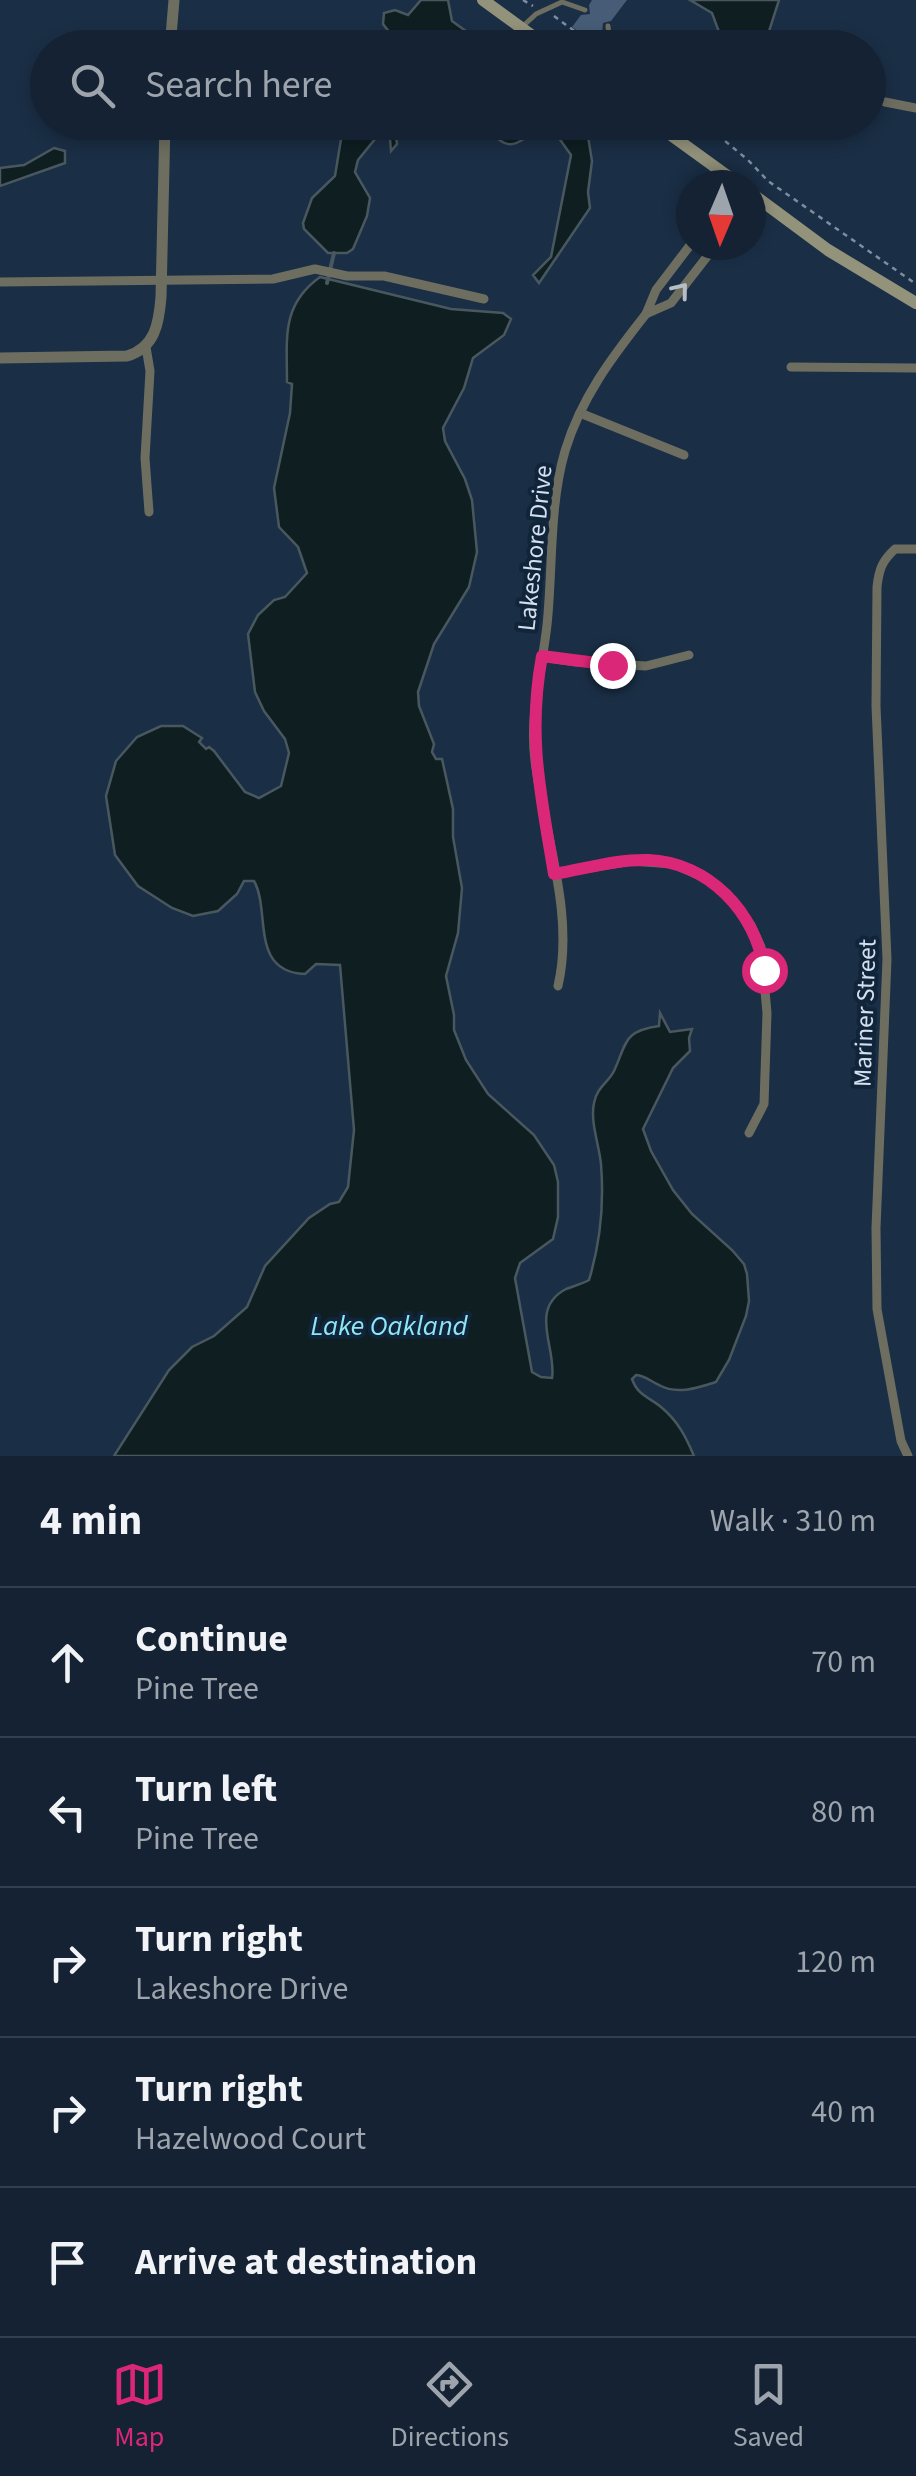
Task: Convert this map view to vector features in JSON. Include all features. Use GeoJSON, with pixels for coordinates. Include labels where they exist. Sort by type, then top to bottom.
{"type":"FeatureCollection","features":[{"type":"Feature","properties":{"kind":"main road"},"geometry":{"type":"LineString","coordinates":[[483,0],[524,30]]}},
{"type":"Feature","properties":{"kind":"main road"},"geometry":{"type":"LineString","coordinates":[[678,140],[719,170]]}},
{"type":"Feature","properties":{"kind":"main road"},"geometry":{"type":"LineString","coordinates":[[766,206],[828,250],[916,303]]}},
{"type":"Feature","properties":{"kind":"street"},"geometry":{"type":"LineString","coordinates":[[172,30],[174,0]]}},
{"type":"Feature","properties":{"kind":"street"},"geometry":{"type":"LineString","coordinates":[[886,102],[916,108]]}},
{"type":"Feature","properties":{"kind":"street"},"geometry":{"type":"LineString","coordinates":[[0,358],[110,358],[138,353],[146,347],[160,319],[165,140]]}},
{"type":"Feature","properties":{"kind":"street","name":"Lakeshore Drive"},"geometry":{"type":"LineString","coordinates":[[558,986],[562,942],[534,758],[533,715],[550,599],[558,489],[565,452],[580,413],[601,374],[646,314],[656,290],[679,260]]}},
{"type":"Feature","properties":{"kind":"street","name":"Lakeshore Drive"},"geometry":{"type":"LineString","coordinates":[[646,314],[671,304],[705,260]]}},
{"type":"Feature","properties":{"kind":"street"},"geometry":{"type":"LineString","coordinates":[[0,282],[273,279],[315,268],[347,276],[384,276],[484,299]]}},
{"type":"Feature","properties":{"kind":"street"},"geometry":{"type":"LineString","coordinates":[[146,347],[150,371],[146,458],[149,512]]}},
{"type":"Feature","properties":{"kind":"street"},"geometry":{"type":"LineString","coordinates":[[791,367],[916,368]]}},
{"type":"Feature","properties":{"kind":"street"},"geometry":{"type":"LineString","coordinates":[[580,413],[684,455]]}},
{"type":"Feature","properties":{"kind":"street","name":"Mariner Street"},"geometry":{"type":"LineString","coordinates":[[908,1456],[877,1309],[876,1228],[887,958],[876,706],[879,568],[896,550],[916,549]]}},
{"type":"Feature","properties":{"kind":"street"},"geometry":{"type":"LineString","coordinates":[[542,656],[646,666],[689,654]]}},
{"type":"Feature","properties":{"kind":"street"},"geometry":{"type":"LineString","coordinates":[[554,874],[631,861],[673,864],[728,894],[751,925],[761,947],[767,1012],[764,1104],[749,1133]]}},
{"type":"Feature","properties":{"kind":"lane"},"geometry":{"type":"LineString","coordinates":[[521,28],[543,10],[562,2],[585,10]]}},
{"type":"Feature","properties":{"kind":"lane"},"geometry":{"type":"LineString","coordinates":[[608,26],[608,30]]}},
{"type":"Feature","properties":{"kind":"path"},"geometry":{"type":"LineString","coordinates":[[523,0],[573,30]]}},
{"type":"Feature","properties":{"kind":"path"},"geometry":{"type":"LineString","coordinates":[[724,140],[768,181],[916,284]]}},
{"type":"Feature","properties":{"kind":"water"},"geometry":{"type":"Polygon","coordinates":[[[421,0],[448,0],[452,21],[464,30],[388,30],[383,24],[384,13],[395,10],[408,15],[421,0]]]}},
{"type":"Feature","properties":{"kind":"water"},"geometry":{"type":"Polygon","coordinates":[[[690,0],[779,0],[769,30],[718,30],[712,13],[690,0]]]}},
{"type":"Feature","properties":{"kind":"water"},"geometry":{"type":"Polygon","coordinates":[[[341,140],[374,140],[358,160],[355,172],[370,198],[367,216],[353,249],[347,253],[328,253],[304,229],[303,223],[312,198],[335,176],[341,140]]]}},
{"type":"Feature","properties":{"kind":"water"},"geometry":{"type":"Polygon","coordinates":[[[560,140],[589,140],[590,208],[539,283],[533,275],[551,257],[571,155],[560,140]]]}},
{"type":"Feature","properties":{"kind":"water"},"geometry":{"type":"Polygon","coordinates":[[[54,148],[65,151],[65,163],[0,186],[0,168],[24,165],[54,148]]]}},
{"type":"Feature","properties":{"kind":"water","name":"Lake Oakland"},"geometry":{"type":"Polygon","coordinates":[[[320,277],[451,309],[503,313],[511,319],[504,335],[473,358],[464,388],[443,428],[445,441],[472,500],[477,552],[469,587],[434,644],[418,692],[419,706],[434,744],[432,752],[436,759],[442,759],[453,809],[453,837],[462,888],[458,933],[446,976],[454,1030],[466,1060],[488,1094],[534,1135],[554,1165],[558,1217],[553,1239],[520,1263],[515,1278],[532,1372],[552,1378],[548,1307],[566,1289],[589,1280],[598,1237],[602,1178],[593,1118],[595,1098],[614,1071],[628,1040],[639,1031],[659,1026],[660,1013],[670,1032],[692,1029],[690,1051],[673,1068],[643,1129],[673,1190],[744,1264],[749,1301],[729,1360],[716,1382],[680,1390],[636,1375],[632,1379],[641,1393],[672,1418],[694,1456],[114,1456],[169,1370],[192,1347],[214,1336],[247,1307],[265,1266],[309,1218],[339,1202],[348,1187],[354,1130],[340,965],[316,964],[305,974],[287,971],[276,963],[265,938],[254,881],[244,881],[237,894],[218,911],[193,916],[172,908],[138,886],[115,855],[106,796],[116,761],[137,737],[161,726],[183,726],[202,738],[199,742],[214,751],[245,792],[259,798],[281,786],[289,753],[285,739],[255,692],[248,634],[258,615],[274,600],[285,597],[307,573],[298,547],[279,527],[274,488],[290,413],[289,324],[298,299],[320,277]]]}},
{"type":"Feature","properties":{"kind":"building"},"geometry":{"type":"Polygon","coordinates":[[[592,0],[627,0],[611,21],[603,23],[602,30],[576,30],[572,27],[581,15],[590,14],[592,0]]]}},
{"type":"Feature","properties":{"kind":"waterway"},"geometry":{"type":"LineString","coordinates":[[327,283],[334,253]]}},
{"type":"Feature","properties":{"kind":"route"},"geometry":{"type":"LineString","coordinates":[[612,665],[542,656],[533,715],[534,758],[554,874],[650,860],[688,870],[728,894],[751,925],[761,947],[764,970]]}}]}
